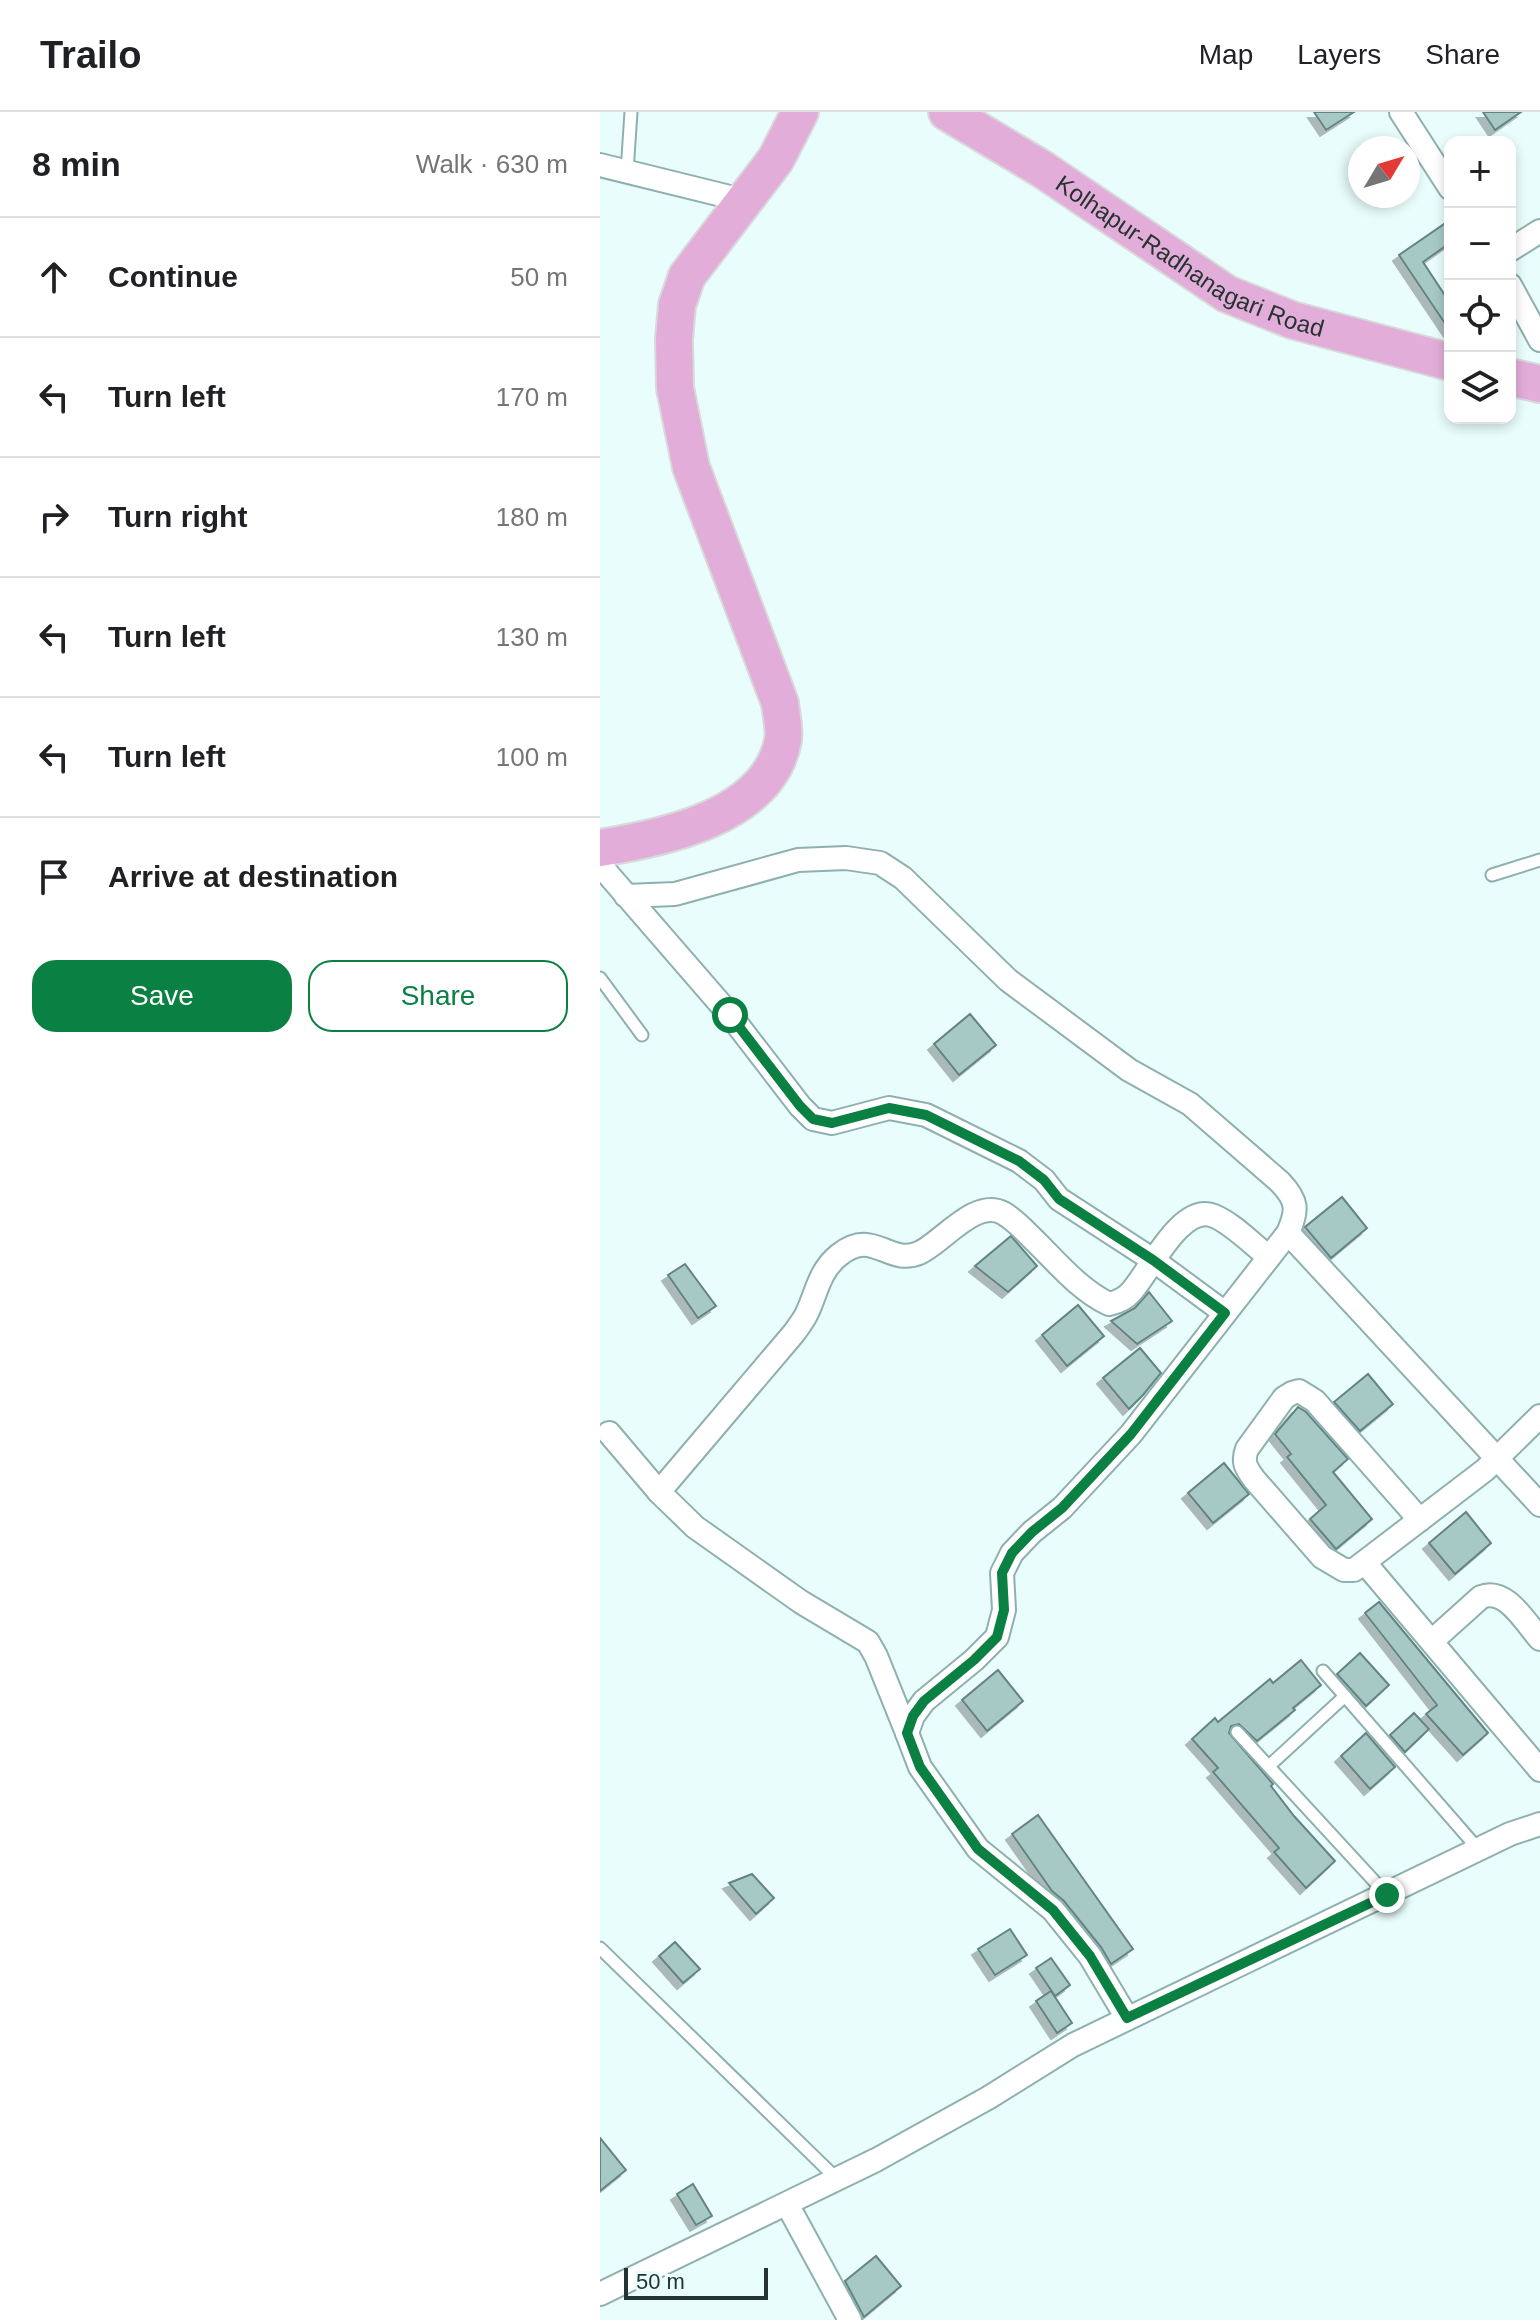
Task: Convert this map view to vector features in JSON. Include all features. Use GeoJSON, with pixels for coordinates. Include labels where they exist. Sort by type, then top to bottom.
{"type":"FeatureCollection","features":[{"type":"Feature","properties":{"kind":"main road"},"geometry":{"type":"LineString","coordinates":[[600,848],[648,841],[727,813],[759,786],[776,762],[783,739],[780,703],[691,467],[675,388],[674,339],[677,305],[687,276],[776,159],[800,112]]}},
{"type":"Feature","properties":{"kind":"main road","name":"Kolhapur-Radhanagari Road"},"geometry":{"type":"LineString","coordinates":[[947,112],[1042,169],[1227,294],[1292,320],[1444,361]]}},
{"type":"Feature","properties":{"kind":"main road"},"geometry":{"type":"LineString","coordinates":[[1516,378],[1540,384]]}},
{"type":"Feature","properties":{"kind":"street"},"geometry":{"type":"LineString","coordinates":[[1401,112],[1444,179]]}},
{"type":"Feature","properties":{"kind":"street"},"geometry":{"type":"LineString","coordinates":[[600,165],[746,201]]}},
{"type":"Feature","properties":{"kind":"street"},"geometry":{"type":"LineString","coordinates":[[1516,246],[1540,231]]}},
{"type":"Feature","properties":{"kind":"street"},"geometry":{"type":"LineString","coordinates":[[1516,296],[1540,340]]}},
{"type":"Feature","properties":{"kind":"street"},"geometry":{"type":"LineString","coordinates":[[626,896],[675,894],[798,860],[846,858],[880,863],[903,878],[1008,980],[1129,1070],[1190,1104],[1280,1182],[1295,1205],[1296,1215],[1288,1233],[1131,1434],[1062,1508],[1012,1553],[1002,1573],[1004,1610],[997,1637],[924,1701],[913,1716],[907,1733]]}},
{"type":"Feature","properties":{"kind":"street"},"geometry":{"type":"LineString","coordinates":[[600,865],[730,1015],[813,1119],[832,1123],[889,1108],[926,1115],[1019,1161],[1044,1180],[1059,1199],[1153,1260],[1225,1313]]}},
{"type":"Feature","properties":{"kind":"street"},"geometry":{"type":"LineString","coordinates":[[659,1492],[794,1333],[807,1314],[822,1274],[841,1252],[865,1243],[908,1256],[921,1252],[966,1219],[983,1210],[994,1209],[1014,1220],[1080,1285],[1109,1304],[1120,1301],[1131,1292],[1178,1228],[1196,1215],[1205,1213],[1216,1216],[1269,1257]]}},
{"type":"Feature","properties":{"kind":"street"},"geometry":{"type":"LineString","coordinates":[[1288,1233],[1540,1505]]}},
{"type":"Feature","properties":{"kind":"street"},"geometry":{"type":"LineString","coordinates":[[1420,1520],[1315,1401],[1299,1391],[1292,1393],[1272,1412],[1247,1449],[1244,1457],[1246,1467],[1254,1479],[1322,1557],[1344,1570],[1354,1570],[1365,1563],[1420,1520],[1496,1459],[1540,1416]]}},
{"type":"Feature","properties":{"kind":"street"},"geometry":{"type":"LineString","coordinates":[[609,1433],[659,1492],[695,1527],[801,1602],[868,1642],[920,1767],[978,1849],[1053,1910],[1090,1956],[1127,2018]]}},
{"type":"Feature","properties":{"kind":"street"},"geometry":{"type":"LineString","coordinates":[[1365,1563],[1540,1770]]}},
{"type":"Feature","properties":{"kind":"street"},"geometry":{"type":"LineString","coordinates":[[1432,1641],[1481,1597],[1490,1593],[1508,1602],[1540,1639]]}},
{"type":"Feature","properties":{"kind":"street"},"geometry":{"type":"LineString","coordinates":[[600,2294],[876,2160],[988,2098],[1073,2045],[1127,2018],[1510,1834],[1540,1824]]}},
{"type":"Feature","properties":{"kind":"street"},"geometry":{"type":"LineString","coordinates":[[787,2204],[850,2320]]}},
{"type":"Feature","properties":{"kind":"lane"},"geometry":{"type":"LineString","coordinates":[[627,172],[631,112]]}},
{"type":"Feature","properties":{"kind":"lane"},"geometry":{"type":"LineString","coordinates":[[1492,875],[1540,860]]}},
{"type":"Feature","properties":{"kind":"lane"},"geometry":{"type":"LineString","coordinates":[[600,978],[642,1035]]}},
{"type":"Feature","properties":{"kind":"lane"},"geometry":{"type":"LineString","coordinates":[[1323,1671],[1479,1850]]}},
{"type":"Feature","properties":{"kind":"lane"},"geometry":{"type":"LineString","coordinates":[[1269,1766],[1345,1696]]}},
{"type":"Feature","properties":{"kind":"lane"},"geometry":{"type":"LineString","coordinates":[[1237,1732],[1387,1895]]}},
{"type":"Feature","properties":{"kind":"lane"},"geometry":{"type":"LineString","coordinates":[[600,1948],[837,2179]]}},
{"type":"Feature","properties":{"kind":"building"},"geometry":{"type":"Polygon","coordinates":[[[1314,112],[1354,112],[1326,130],[1314,112]]]}},
{"type":"Feature","properties":{"kind":"building"},"geometry":{"type":"Polygon","coordinates":[[[1483,112],[1521,112],[1495,130],[1483,112]]]}},
{"type":"Feature","properties":{"kind":"building"},"geometry":{"type":"Polygon","coordinates":[[[1444,224],[1444,247],[1423,262],[1444,294],[1444,322],[1399,255],[1444,224]]]}},
{"type":"Feature","properties":{"kind":"building"},"geometry":{"type":"Polygon","coordinates":[[[970,1014],[996,1045],[959,1075],[934,1044],[970,1014]]]}},
{"type":"Feature","properties":{"kind":"building"},"geometry":{"type":"Polygon","coordinates":[[[1342,1197],[1367,1228],[1331,1258],[1305,1227],[1342,1197]]]}},
{"type":"Feature","properties":{"kind":"building"},"geometry":{"type":"Polygon","coordinates":[[[1011,1236],[1037,1266],[1008,1292],[975,1266],[1011,1236]]]}},
{"type":"Feature","properties":{"kind":"building"},"geometry":{"type":"Polygon","coordinates":[[[685,1264],[716,1306],[698,1318],[668,1275],[685,1264]]]}},
{"type":"Feature","properties":{"kind":"building"},"geometry":{"type":"Polygon","coordinates":[[[1149,1292],[1172,1321],[1137,1344],[1111,1321],[1135,1308],[1149,1292]]]}},
{"type":"Feature","properties":{"kind":"building"},"geometry":{"type":"Polygon","coordinates":[[[1078,1305],[1104,1336],[1067,1366],[1042,1335],[1078,1305]]]}},
{"type":"Feature","properties":{"kind":"building"},"geometry":{"type":"Polygon","coordinates":[[[1140,1348],[1161,1373],[1129,1409],[1103,1378],[1140,1348]]]}},
{"type":"Feature","properties":{"kind":"building"},"geometry":{"type":"Polygon","coordinates":[[[1368,1374],[1393,1404],[1360,1431],[1334,1402],[1368,1374]]]}},
{"type":"Feature","properties":{"kind":"building"},"geometry":{"type":"Polygon","coordinates":[[[1298,1407],[1348,1459],[1333,1472],[1372,1519],[1336,1549],[1310,1519],[1326,1505],[1287,1457],[1291,1454],[1275,1434],[1298,1407]]]}},
{"type":"Feature","properties":{"kind":"building"},"geometry":{"type":"Polygon","coordinates":[[[1224,1463],[1249,1494],[1213,1523],[1188,1493],[1224,1463]]]}},
{"type":"Feature","properties":{"kind":"building"},"geometry":{"type":"Polygon","coordinates":[[[1466,1512],[1491,1543],[1455,1574],[1429,1543],[1466,1512]]]}},
{"type":"Feature","properties":{"kind":"building"},"geometry":{"type":"Polygon","coordinates":[[[1379,1602],[1488,1733],[1463,1755],[1426,1714],[1437,1705],[1365,1613],[1379,1602]]]}},
{"type":"Feature","properties":{"kind":"building"},"geometry":{"type":"Polygon","coordinates":[[[1360,1653],[1389,1685],[1366,1706],[1337,1674],[1360,1653]]]}},
{"type":"Feature","properties":{"kind":"building"},"geometry":{"type":"Polygon","coordinates":[[[1301,1660],[1321,1685],[1257,1741],[1239,1724],[1231,1726],[1229,1733],[1273,1784],[1271,1786],[1294,1816],[1335,1861],[1306,1888],[1274,1852],[1279,1848],[1213,1772],[1218,1768],[1192,1739],[1215,1718],[1218,1722],[1270,1679],[1273,1683],[1301,1660]]]}},
{"type":"Feature","properties":{"kind":"building"},"geometry":{"type":"Polygon","coordinates":[[[998,1670],[1023,1701],[987,1731],[962,1700],[998,1670]]]}},
{"type":"Feature","properties":{"kind":"building"},"geometry":{"type":"Polygon","coordinates":[[[1414,1713],[1429,1729],[1405,1752],[1390,1735],[1414,1713]]]}},
{"type":"Feature","properties":{"kind":"building"},"geometry":{"type":"Polygon","coordinates":[[[1366,1733],[1395,1767],[1370,1789],[1341,1756],[1366,1733]]]}},
{"type":"Feature","properties":{"kind":"building"},"geometry":{"type":"Polygon","coordinates":[[[1038,1815],[1133,1949],[1111,1964],[1064,1901],[1052,1891],[1012,1834],[1038,1815]]]}},
{"type":"Feature","properties":{"kind":"building"},"geometry":{"type":"Polygon","coordinates":[[[752,1874],[774,1898],[756,1914],[729,1883],[752,1874]]]}},
{"type":"Feature","properties":{"kind":"building"},"geometry":{"type":"Polygon","coordinates":[[[1010,1929],[1027,1955],[995,1975],[978,1949],[1010,1929]]]}},
{"type":"Feature","properties":{"kind":"building"},"geometry":{"type":"Polygon","coordinates":[[[675,1942],[700,1969],[683,1983],[659,1956],[675,1942]]]}},
{"type":"Feature","properties":{"kind":"building"},"geometry":{"type":"Polygon","coordinates":[[[1051,1958],[1070,1985],[1055,1996],[1036,1968],[1051,1958]]]}},
{"type":"Feature","properties":{"kind":"building"},"geometry":{"type":"Polygon","coordinates":[[[1051,1991],[1072,2023],[1057,2033],[1036,2001],[1051,1991]]]}},
{"type":"Feature","properties":{"kind":"building"},"geometry":{"type":"Polygon","coordinates":[[[600,2138],[626,2170],[600,2191],[600,2138]]]}},
{"type":"Feature","properties":{"kind":"building"},"geometry":{"type":"Polygon","coordinates":[[[693,2184],[712,2216],[696,2225],[677,2194],[693,2184]]]}},
{"type":"Feature","properties":{"kind":"building"},"geometry":{"type":"Polygon","coordinates":[[[876,2256],[901,2286],[864,2317],[845,2281],[876,2256]]]}},
{"type":"Feature","properties":{"kind":"route"},"geometry":{"type":"LineString","coordinates":[[730,1015],[813,1119],[832,1123],[889,1108],[926,1115],[1019,1161],[1044,1180],[1059,1199],[1153,1260],[1225,1313],[1131,1434],[1062,1508],[1012,1553],[1002,1573],[1004,1610],[997,1637],[924,1701],[913,1716],[907,1733],[920,1767],[978,1849],[1053,1910],[1090,1956],[1127,2018],[1387,1895]]}}]}
